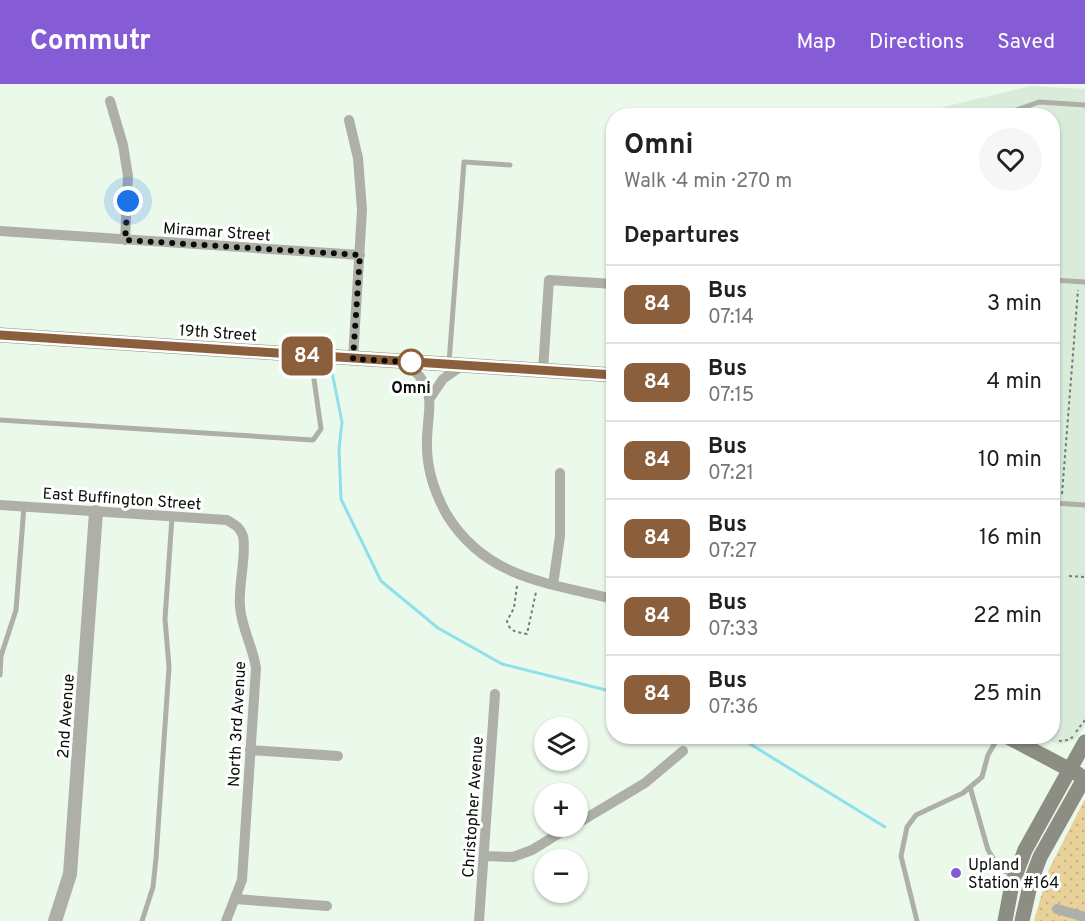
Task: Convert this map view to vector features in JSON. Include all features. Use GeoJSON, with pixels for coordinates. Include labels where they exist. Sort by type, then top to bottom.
{"type":"FeatureCollection","features":[{"type":"Feature","properties":{"kind":"main road","name":"19th Street"},"geometry":{"type":"LineString","coordinates":[[0,335],[606,374]]}},
{"type":"Feature","properties":{"kind":"main road"},"geometry":{"type":"LineString","coordinates":[[1005,921],[1015,877],[1025,850],[1085,742]]}},
{"type":"Feature","properties":{"kind":"main road"},"geometry":{"type":"LineString","coordinates":[[1021,744],[1085,778],[1040,857],[1031,880],[1022,921]]}},
{"type":"Feature","properties":{"kind":"street"},"geometry":{"type":"LineString","coordinates":[[110,101],[123,145],[128,176],[125,240]]}},
{"type":"Feature","properties":{"kind":"street"},"geometry":{"type":"LineString","coordinates":[[349,120],[362,186],[353,359]]}},
{"type":"Feature","properties":{"kind":"street","name":"Miramar Street"},"geometry":{"type":"LineString","coordinates":[[0,231],[360,255]]}},
{"type":"Feature","properties":{"kind":"street"},"geometry":{"type":"LineString","coordinates":[[543,370],[549,280],[606,284]]}},
{"type":"Feature","properties":{"kind":"street"},"geometry":{"type":"LineString","coordinates":[[404,362],[422,378],[429,391],[427,439],[430,473],[439,500],[467,543],[504,569],[532,580],[606,597]]}},
{"type":"Feature","properties":{"kind":"street"},"geometry":{"type":"LineString","coordinates":[[430,398],[456,365]]}},
{"type":"Feature","properties":{"kind":"street"},"geometry":{"type":"LineString","coordinates":[[554,585],[560,536],[560,472]]}},
{"type":"Feature","properties":{"kind":"street","name":"East Buffington Street"},"geometry":{"type":"LineString","coordinates":[[0,505],[227,520],[240,528]]}},
{"type":"Feature","properties":{"kind":"street","name":"2nd Avenue"},"geometry":{"type":"LineString","coordinates":[[55,921],[70,874],[96,512]]}},
{"type":"Feature","properties":{"kind":"street","name":"North 3rd Avenue"},"geometry":{"type":"LineString","coordinates":[[226,921],[242,880],[256,668],[254,654],[242,622],[240,605],[243,539],[240,528]]}},
{"type":"Feature","properties":{"kind":"street","name":"Christopher Avenue"},"geometry":{"type":"LineString","coordinates":[[479,921],[495,694]]}},
{"type":"Feature","properties":{"kind":"street"},"geometry":{"type":"LineString","coordinates":[[250,750],[338,756]]}},
{"type":"Feature","properties":{"kind":"street"},"geometry":{"type":"LineString","coordinates":[[588,817],[645,783],[683,751]]}},
{"type":"Feature","properties":{"kind":"street"},"geometry":{"type":"LineString","coordinates":[[484,856],[513,857],[532,850],[553,837]]}},
{"type":"Feature","properties":{"kind":"street"},"geometry":{"type":"LineString","coordinates":[[235,899],[327,906]]}},
{"type":"Feature","properties":{"kind":"street"},"geometry":{"type":"LineString","coordinates":[[1058,909],[1085,917]]}},
{"type":"Feature","properties":{"kind":"lane"},"geometry":{"type":"LineString","coordinates":[[1022,108],[1039,102],[1085,105]]}},
{"type":"Feature","properties":{"kind":"lane"},"geometry":{"type":"LineString","coordinates":[[456,365],[464,162],[510,165]]}},
{"type":"Feature","properties":{"kind":"lane"},"geometry":{"type":"LineString","coordinates":[[1060,280],[1085,282]]}},
{"type":"Feature","properties":{"kind":"lane"},"geometry":{"type":"LineString","coordinates":[[0,420],[313,440],[321,429],[313,372],[307,356]]}},
{"type":"Feature","properties":{"kind":"lane"},"geometry":{"type":"LineString","coordinates":[[1060,503],[1085,505]]}},
{"type":"Feature","properties":{"kind":"lane"},"geometry":{"type":"LineString","coordinates":[[0,675],[1,656],[16,610],[24,506]]}},
{"type":"Feature","properties":{"kind":"lane"},"geometry":{"type":"LineString","coordinates":[[142,921],[153,887],[156,858],[170,667],[165,619],[172,517]]}},
{"type":"Feature","properties":{"kind":"lane"},"geometry":{"type":"LineString","coordinates":[[918,921],[901,856],[907,828],[916,815],[963,794],[982,777],[988,755],[994,744]]}},
{"type":"Feature","properties":{"kind":"lane"},"geometry":{"type":"LineString","coordinates":[[970,787],[988,850],[999,868],[1015,877]]}},
{"type":"Feature","properties":{"kind":"path"},"geometry":{"type":"LineString","coordinates":[[1060,494],[1062,494],[1078,290]]}},
{"type":"Feature","properties":{"kind":"path"},"geometry":{"type":"LineString","coordinates":[[1069,576],[1085,577]]}},
{"type":"Feature","properties":{"kind":"path"},"geometry":{"type":"LineString","coordinates":[[517,586],[514,608],[507,621],[516,632],[527,634],[537,592]]}},
{"type":"Feature","properties":{"kind":"path"},"geometry":{"type":"LineString","coordinates":[[1060,741],[1073,738],[1085,720]]}},
{"type":"Feature","properties":{"kind":"shaded area"},"geometry":{"type":"Polygon","coordinates":[[[1030,86],[1085,89],[1085,726],[1075,740],[1059,745],[1057,744],[1060,744],[1060,108],[943,107],[1030,86]]]}},
{"type":"Feature","properties":{"kind":"shaded area"},"geometry":{"type":"Polygon","coordinates":[[[1085,799],[1085,921],[1034,921],[1049,869],[1085,799]]]}},
{"type":"Feature","properties":{"kind":"waterway"},"geometry":{"type":"LineString","coordinates":[[332,372],[342,422],[339,449],[341,499],[381,581],[438,628],[502,664],[606,690]]}},
{"type":"Feature","properties":{"kind":"waterway"},"geometry":{"type":"LineString","coordinates":[[750,744],[885,827]]}},
{"type":"Feature","properties":{"kind":"bus line","name":"84"},"geometry":{"type":"LineString","coordinates":[[0,335],[606,375]]}},
{"type":"Feature","properties":{"kind":"place","name":"Omni"},"geometry":{"type":"Point","coordinates":[411,362]}},
{"type":"Feature","properties":{"kind":"place","name":"Upland Station #164"},"geometry":{"type":"Point","coordinates":[956,873]}},
{"type":"Feature","properties":{"kind":"route"},"geometry":{"type":"LineString","coordinates":[[128,201],[125,240],[360,255],[353,359],[411,362]]}}]}
